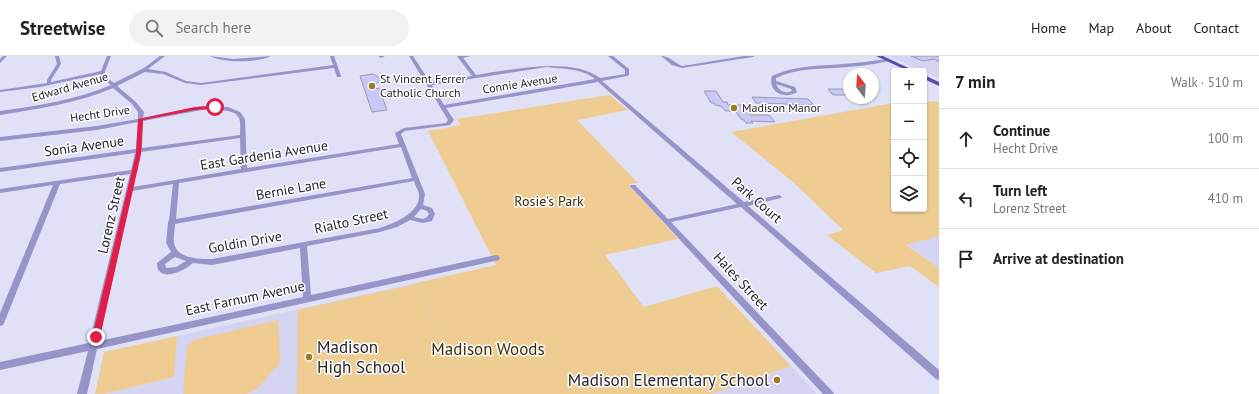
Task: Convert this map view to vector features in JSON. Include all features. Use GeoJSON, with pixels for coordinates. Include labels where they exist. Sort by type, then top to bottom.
{"type":"FeatureCollection","features":[{"type":"Feature","properties":{"kind":"main road"},"geometry":{"type":"LineString","coordinates":[[880,56],[905,68]]}},
{"type":"Feature","properties":{"kind":"main road"},"geometry":{"type":"LineString","coordinates":[[927,78],[939,84]]}},
{"type":"Feature","properties":{"kind":"street"},"geometry":{"type":"LineString","coordinates":[[0,62],[5,56]]}},
{"type":"Feature","properties":{"kind":"street"},"geometry":{"type":"LineString","coordinates":[[49,84],[49,80],[59,64],[57,56]]}},
{"type":"Feature","properties":{"kind":"street"},"geometry":{"type":"LineString","coordinates":[[102,72],[109,56]]}},
{"type":"Feature","properties":{"kind":"street","name":"Edward Avenue"},"geometry":{"type":"LineString","coordinates":[[0,113],[65,101],[114,85],[144,70],[163,56]]}},
{"type":"Feature","properties":{"kind":"street"},"geometry":{"type":"LineString","coordinates":[[212,56],[231,60],[269,56]]}},
{"type":"Feature","properties":{"kind":"street"},"geometry":{"type":"LineString","coordinates":[[332,56],[339,76]]}},
{"type":"Feature","properties":{"kind":"street"},"geometry":{"type":"LineString","coordinates":[[411,56],[451,119],[451,122],[445,124],[400,132],[398,136],[422,194],[420,206]]}},
{"type":"Feature","properties":{"kind":"street"},"geometry":{"type":"LineString","coordinates":[[460,57],[469,56]]}},
{"type":"Feature","properties":{"kind":"street"},"geometry":{"type":"LineString","coordinates":[[600,81],[622,77],[628,74],[627,70],[610,56]]}},
{"type":"Feature","properties":{"kind":"street"},"geometry":{"type":"LineString","coordinates":[[663,56],[674,64],[680,66],[753,56]]}},
{"type":"Feature","properties":{"kind":"street"},"geometry":{"type":"LineString","coordinates":[[865,63],[870,59],[880,56]]}},
{"type":"Feature","properties":{"kind":"street"},"geometry":{"type":"LineString","coordinates":[[460,57],[475,76]]}},
{"type":"Feature","properties":{"kind":"street"},"geometry":{"type":"LineString","coordinates":[[774,82],[774,77],[783,73],[817,67],[840,66],[887,60]]}},
{"type":"Feature","properties":{"kind":"street"},"geometry":{"type":"LineString","coordinates":[[144,70],[164,73],[186,82],[201,84],[336,66]]}},
{"type":"Feature","properties":{"kind":"street","name":"Park Court"},"geometry":{"type":"LineString","coordinates":[[429,84],[541,66],[557,66],[582,70],[600,81],[939,376]]}},
{"type":"Feature","properties":{"kind":"street"},"geometry":{"type":"LineString","coordinates":[[0,92],[49,84],[102,72]]}},
{"type":"Feature","properties":{"kind":"street"},"geometry":{"type":"LineString","coordinates":[[102,72],[104,76],[140,109],[141,119]]}},
{"type":"Feature","properties":{"kind":"street","name":"Connie Avenue"},"geometry":{"type":"LineString","coordinates":[[443,107],[600,81]]}},
{"type":"Feature","properties":{"kind":"street","name":"Hecht Drive"},"geometry":{"type":"LineString","coordinates":[[0,139],[76,129],[97,128],[202,108],[223,108],[235,112],[241,116],[244,170]]}},
{"type":"Feature","properties":{"kind":"street","name":"Lorenz Street"},"geometry":{"type":"LineString","coordinates":[[82,394],[139,150],[141,119]]}},
{"type":"Feature","properties":{"kind":"street","name":"Sonia Avenue"},"geometry":{"type":"LineString","coordinates":[[0,170],[243,136]]}},
{"type":"Feature","properties":{"kind":"street","name":"East Gardenia Avenue"},"geometry":{"type":"LineString","coordinates":[[130,189],[402,145]]}},
{"type":"Feature","properties":{"kind":"street"},"geometry":{"type":"LineString","coordinates":[[0,191],[134,171]]}},
{"type":"Feature","properties":{"kind":"street","name":"Bernie Lane"},"geometry":{"type":"LineString","coordinates":[[171,222],[416,179]]}},
{"type":"Feature","properties":{"kind":"street"},"geometry":{"type":"LineString","coordinates":[[175,253],[170,243],[176,181]]}},
{"type":"Feature","properties":{"kind":"street"},"geometry":{"type":"LineString","coordinates":[[0,323],[57,183]]}},
{"type":"Feature","properties":{"kind":"street","name":"Hales Street"},"geometry":{"type":"LineString","coordinates":[[633,186],[829,394]]}},
{"type":"Feature","properties":{"kind":"street"},"geometry":{"type":"LineString","coordinates":[[667,221],[779,197]]}},
{"type":"Feature","properties":{"kind":"street","name":"Rialto Street"},"geometry":{"type":"LineString","coordinates":[[307,298],[303,245],[397,225],[409,218],[420,206],[430,210],[432,214],[430,219],[423,221],[409,218]]}},
{"type":"Feature","properties":{"kind":"street","name":"Goldin Drive"},"geometry":{"type":"LineString","coordinates":[[190,261],[180,269],[172,272],[164,271],[161,268],[161,263],[175,253],[190,261],[204,262],[224,260],[303,245]]}},
{"type":"Feature","properties":{"kind":"street","name":"East Farnum Avenue"},"geometry":{"type":"LineString","coordinates":[[0,366],[496,258]]}},
{"type":"Feature","properties":{"kind":"shaded area"},"geometry":{"type":"Polygon","coordinates":[[[888,56],[939,56],[939,79],[927,73],[927,68],[917,68],[888,56]]]}},
{"type":"Feature","properties":{"kind":"shaded area"},"geometry":{"type":"Polygon","coordinates":[[[939,236],[939,268],[906,244],[939,236]]]}},
{"type":"Feature","properties":{"kind":"shaded area","name":"Madison High School"},"geometry":{"type":"Polygon","coordinates":[[[420,282],[454,394],[104,394],[174,377],[177,336],[420,282]]]}},
{"type":"Feature","properties":{"kind":"shaded area","name":"Madison Elementary School"},"geometry":{"type":"Polygon","coordinates":[[[791,366],[817,394],[711,394],[791,366]]]}},
{"type":"Feature","properties":{"kind":"green space","name":"Rosie's Park"},"geometry":{"type":"Polygon","coordinates":[[[609,95],[628,110],[577,120],[638,183],[628,184],[678,239],[605,255],[644,307],[717,286],[791,366],[711,394],[454,394],[420,282],[496,265],[428,131],[461,125],[457,119],[609,95]]]}},
{"type":"Feature","properties":{"kind":"green space"},"geometry":{"type":"Polygon","coordinates":[[[927,101],[939,102],[939,236],[906,245],[939,268],[939,287],[910,266],[876,273],[827,235],[843,230],[793,182],[731,132],[891,104],[891,212],[927,212],[927,101]]]}},
{"type":"Feature","properties":{"kind":"green space"},"geometry":{"type":"Polygon","coordinates":[[[420,283],[454,394],[297,394],[298,310],[420,283]]]}},
{"type":"Feature","properties":{"kind":"green space"},"geometry":{"type":"Polygon","coordinates":[[[278,320],[280,363],[257,389],[247,394],[183,394],[187,346],[194,340],[278,320]]]}},
{"type":"Feature","properties":{"kind":"green space"},"geometry":{"type":"Polygon","coordinates":[[[177,336],[174,377],[104,394],[95,394],[104,352],[177,336]]]}},
{"type":"Feature","properties":{"kind":"building"},"geometry":{"type":"Polygon","coordinates":[[[911,56],[939,56],[939,62],[934,59],[923,61],[911,56]]]}},
{"type":"Feature","properties":{"kind":"building"},"geometry":{"type":"Polygon","coordinates":[[[373,74],[382,79],[369,90],[379,88],[387,110],[372,112],[360,76],[373,74]]]}},
{"type":"Feature","properties":{"kind":"building"},"geometry":{"type":"Polygon","coordinates":[[[828,89],[843,89],[843,95],[833,95],[828,89]]]}},
{"type":"Feature","properties":{"kind":"building","name":"Madison Manor"},"geometry":{"type":"Polygon","coordinates":[[[704,91],[716,91],[723,102],[727,102],[728,105],[744,105],[751,115],[769,115],[775,122],[751,121],[753,123],[746,123],[735,111],[726,111],[720,106],[711,103],[704,91]]]}},
{"type":"Feature","properties":{"kind":"building"},"geometry":{"type":"Polygon","coordinates":[[[752,97],[808,99],[814,105],[756,103],[752,97]]]}},
{"type":"Feature","properties":{"kind":"place","name":"St Vincent Ferrer Catholic Church"},"geometry":{"type":"Point","coordinates":[372,86]}},
{"type":"Feature","properties":{"kind":"place","name":"Madison Manor"},"geometry":{"type":"Point","coordinates":[734,108]}},
{"type":"Feature","properties":{"kind":"place","name":"Madison High School"},"geometry":{"type":"Point","coordinates":[309,357]}},
{"type":"Feature","properties":{"kind":"place","name":"Madison Elementary School"},"geometry":{"type":"Point","coordinates":[777,380]}},
{"type":"Feature","properties":{"kind":"route"},"geometry":{"type":"LineString","coordinates":[[96,337],[138,154],[141,119],[195,109],[215,107]]}},
{"type":"Feature","properties":{"kind":"park label","name":"Madison Woods"},"geometry":{"type":"Point","coordinates":[488,349]}}]}
